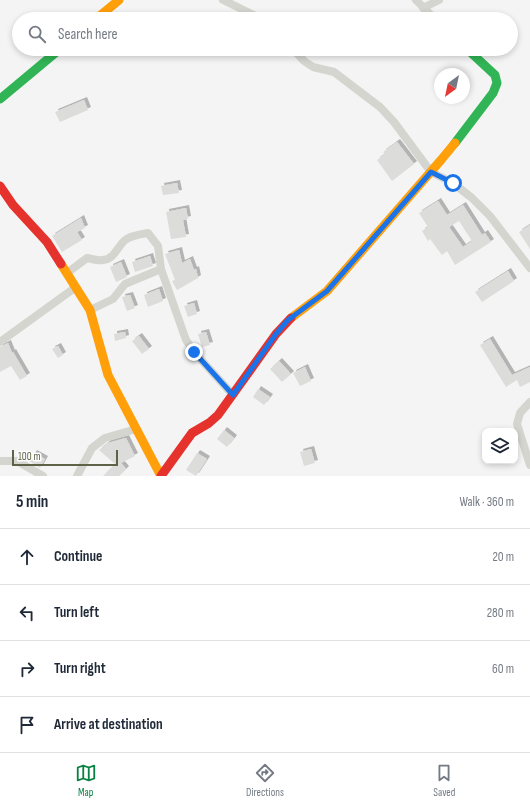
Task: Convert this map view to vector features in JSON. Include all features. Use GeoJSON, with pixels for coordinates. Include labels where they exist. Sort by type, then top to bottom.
{"type":"FeatureCollection","features":[{"type":"Feature","properties":{"kind":"street"},"geometry":{"type":"LineString","coordinates":[[104,12],[119,0]]}},
{"type":"Feature","properties":{"kind":"street"},"geometry":{"type":"LineString","coordinates":[[223,0],[248,12]]}},
{"type":"Feature","properties":{"kind":"street"},"geometry":{"type":"LineString","coordinates":[[416,0],[427,12]]}},
{"type":"Feature","properties":{"kind":"street"},"geometry":{"type":"LineString","coordinates":[[423,8],[439,0]]}},
{"type":"Feature","properties":{"kind":"street"},"geometry":{"type":"LineString","coordinates":[[0,99],[52,56]]}},
{"type":"Feature","properties":{"kind":"street"},"geometry":{"type":"LineString","coordinates":[[299,56],[313,67],[334,72],[380,107],[394,122],[431,172],[453,183],[472,198],[490,216],[530,268]]}},
{"type":"Feature","properties":{"kind":"street"},"geometry":{"type":"LineString","coordinates":[[0,186],[12,205],[47,242],[90,310],[108,375],[161,476],[192,433],[218,415],[276,334],[288,320],[327,291],[431,172],[493,93],[497,83],[495,75],[475,56]]}},
{"type":"Feature","properties":{"kind":"street"},"geometry":{"type":"LineString","coordinates":[[67,273],[87,258],[103,260],[108,259],[112,257],[126,239],[148,233],[158,246],[161,269],[186,340],[194,352],[233,395]]}},
{"type":"Feature","properties":{"kind":"street"},"geometry":{"type":"LineString","coordinates":[[90,310],[112,299],[125,284],[161,269]]}},
{"type":"Feature","properties":{"kind":"street"},"geometry":{"type":"LineString","coordinates":[[0,342],[76,287]]}},
{"type":"Feature","properties":{"kind":"street"},"geometry":{"type":"LineString","coordinates":[[530,402],[520,413],[517,424],[530,465]]}},
{"type":"Feature","properties":{"kind":"street"},"geometry":{"type":"LineString","coordinates":[[77,476],[92,448],[105,438],[136,429]]}},
{"type":"Feature","properties":{"kind":"street"},"geometry":{"type":"LineString","coordinates":[[0,460],[17,461],[44,476]]}},
{"type":"Feature","properties":{"kind":"building"},"geometry":{"type":"Polygon","coordinates":[[[84,100],[88,110],[60,122],[55,112],[84,100]]]}},
{"type":"Feature","properties":{"kind":"building"},"geometry":{"type":"Polygon","coordinates":[[[397,142],[414,164],[392,181],[377,160],[385,154],[383,152],[397,142]]]}},
{"type":"Feature","properties":{"kind":"building"},"geometry":{"type":"Polygon","coordinates":[[[177,183],[179,193],[163,195],[161,186],[177,183]]]}},
{"type":"Feature","properties":{"kind":"building"},"geometry":{"type":"Polygon","coordinates":[[[438,201],[447,215],[463,205],[482,235],[485,233],[491,242],[455,265],[447,251],[442,255],[430,239],[428,241],[422,231],[428,227],[419,213],[438,201]],[[459,221],[449,227],[463,247],[472,241],[459,221]]]}},
{"type":"Feature","properties":{"kind":"building"},"geometry":{"type":"Polygon","coordinates":[[[186,208],[188,219],[183,220],[186,237],[171,239],[166,212],[186,208]]]}},
{"type":"Feature","properties":{"kind":"building"},"geometry":{"type":"Polygon","coordinates":[[[81,218],[85,228],[77,232],[82,240],[62,252],[52,236],[81,218]]]}},
{"type":"Feature","properties":{"kind":"building"},"geometry":{"type":"Polygon","coordinates":[[[530,225],[530,249],[519,232],[530,225]]]}},
{"type":"Feature","properties":{"kind":"building"},"geometry":{"type":"Polygon","coordinates":[[[179,250],[182,263],[190,259],[194,270],[196,269],[198,278],[177,290],[172,281],[175,280],[165,254],[179,250]]]}},
{"type":"Feature","properties":{"kind":"building"},"geometry":{"type":"Polygon","coordinates":[[[150,256],[153,266],[135,272],[132,262],[150,256]]]}},
{"type":"Feature","properties":{"kind":"building"},"geometry":{"type":"Polygon","coordinates":[[[121,262],[127,277],[116,282],[110,267],[121,262]]]}},
{"type":"Feature","properties":{"kind":"building"},"geometry":{"type":"Polygon","coordinates":[[[508,271],[514,281],[482,302],[475,292],[508,271]]]}},
{"type":"Feature","properties":{"kind":"building"},"geometry":{"type":"Polygon","coordinates":[[[159,289],[163,301],[148,307],[144,295],[159,289]]]}},
{"type":"Feature","properties":{"kind":"building"},"geometry":{"type":"Polygon","coordinates":[[[130,295],[135,308],[127,311],[122,297],[130,295]]]}},
{"type":"Feature","properties":{"kind":"building"},"geometry":{"type":"Polygon","coordinates":[[[194,303],[197,314],[188,317],[184,306],[194,303]]]}},
{"type":"Feature","properties":{"kind":"building"},"geometry":{"type":"Polygon","coordinates":[[[125,332],[126,338],[115,341],[114,334],[125,332]]]}},
{"type":"Feature","properties":{"kind":"building"},"geometry":{"type":"Polygon","coordinates":[[[206,332],[210,345],[202,347],[198,334],[206,332]]]}},
{"type":"Feature","properties":{"kind":"building"},"geometry":{"type":"Polygon","coordinates":[[[139,336],[149,349],[142,354],[132,341],[139,336]]]}},
{"type":"Feature","properties":{"kind":"building"},"geometry":{"type":"Polygon","coordinates":[[[490,339],[512,375],[530,367],[530,382],[520,387],[517,380],[506,387],[480,345],[490,339]]]}},
{"type":"Feature","properties":{"kind":"building"},"geometry":{"type":"Polygon","coordinates":[[[8,343],[12,353],[13,352],[27,376],[20,380],[11,366],[0,372],[0,347],[8,343]]]}},
{"type":"Feature","properties":{"kind":"building"},"geometry":{"type":"Polygon","coordinates":[[[58,346],[63,355],[58,358],[52,349],[58,346]]]}},
{"type":"Feature","properties":{"kind":"building"},"geometry":{"type":"Polygon","coordinates":[[[279,361],[291,374],[282,382],[270,369],[279,361]]]}},
{"type":"Feature","properties":{"kind":"building"},"geometry":{"type":"Polygon","coordinates":[[[305,367],[311,381],[300,386],[293,373],[305,367]]]}},
{"type":"Feature","properties":{"kind":"building"},"geometry":{"type":"Polygon","coordinates":[[[258,389],[270,397],[264,405],[253,397],[258,389]]]}},
{"type":"Feature","properties":{"kind":"building"},"geometry":{"type":"Polygon","coordinates":[[[224,430],[234,438],[227,447],[217,439],[224,430]]]}},
{"type":"Feature","properties":{"kind":"building"},"geometry":{"type":"Polygon","coordinates":[[[126,438],[135,456],[121,463],[126,469],[119,476],[103,476],[115,464],[99,450],[108,443],[126,438]]]}},
{"type":"Feature","properties":{"kind":"building"},"geometry":{"type":"Polygon","coordinates":[[[311,449],[315,463],[304,466],[300,452],[311,449]]]}},
{"type":"Feature","properties":{"kind":"building"},"geometry":{"type":"Polygon","coordinates":[[[34,453],[45,459],[40,468],[29,461],[34,453]]]}},
{"type":"Feature","properties":{"kind":"building"},"geometry":{"type":"Polygon","coordinates":[[[197,453],[207,459],[196,476],[186,470],[197,453]]]}},
{"type":"Feature","properties":{"kind":"traffic: fast"},"geometry":{"type":"LineString","coordinates":[[0,99],[52,56]]}},
{"type":"Feature","properties":{"kind":"traffic: fast"},"geometry":{"type":"LineString","coordinates":[[455,143],[493,93],[497,83],[495,75],[475,56]]}},
{"type":"Feature","properties":{"kind":"traffic: slow"},"geometry":{"type":"LineString","coordinates":[[104,12],[119,0]]}},
{"type":"Feature","properties":{"kind":"traffic: slow"},"geometry":{"type":"LineString","coordinates":[[291,318],[327,291],[455,143]]}},
{"type":"Feature","properties":{"kind":"traffic: slow"},"geometry":{"type":"LineString","coordinates":[[61,264],[90,310],[108,375],[161,476]]}},
{"type":"Feature","properties":{"kind":"traffic: jam"},"geometry":{"type":"LineString","coordinates":[[0,186],[13,205],[47,242],[61,264]]}},
{"type":"Feature","properties":{"kind":"traffic: jam"},"geometry":{"type":"LineString","coordinates":[[161,476],[192,433],[209,423],[218,415],[276,334],[291,318]]}},
{"type":"Feature","properties":{"kind":"route"},"geometry":{"type":"LineString","coordinates":[[194,352],[233,395],[276,334],[288,320],[327,291],[431,172],[453,183]]}}]}
